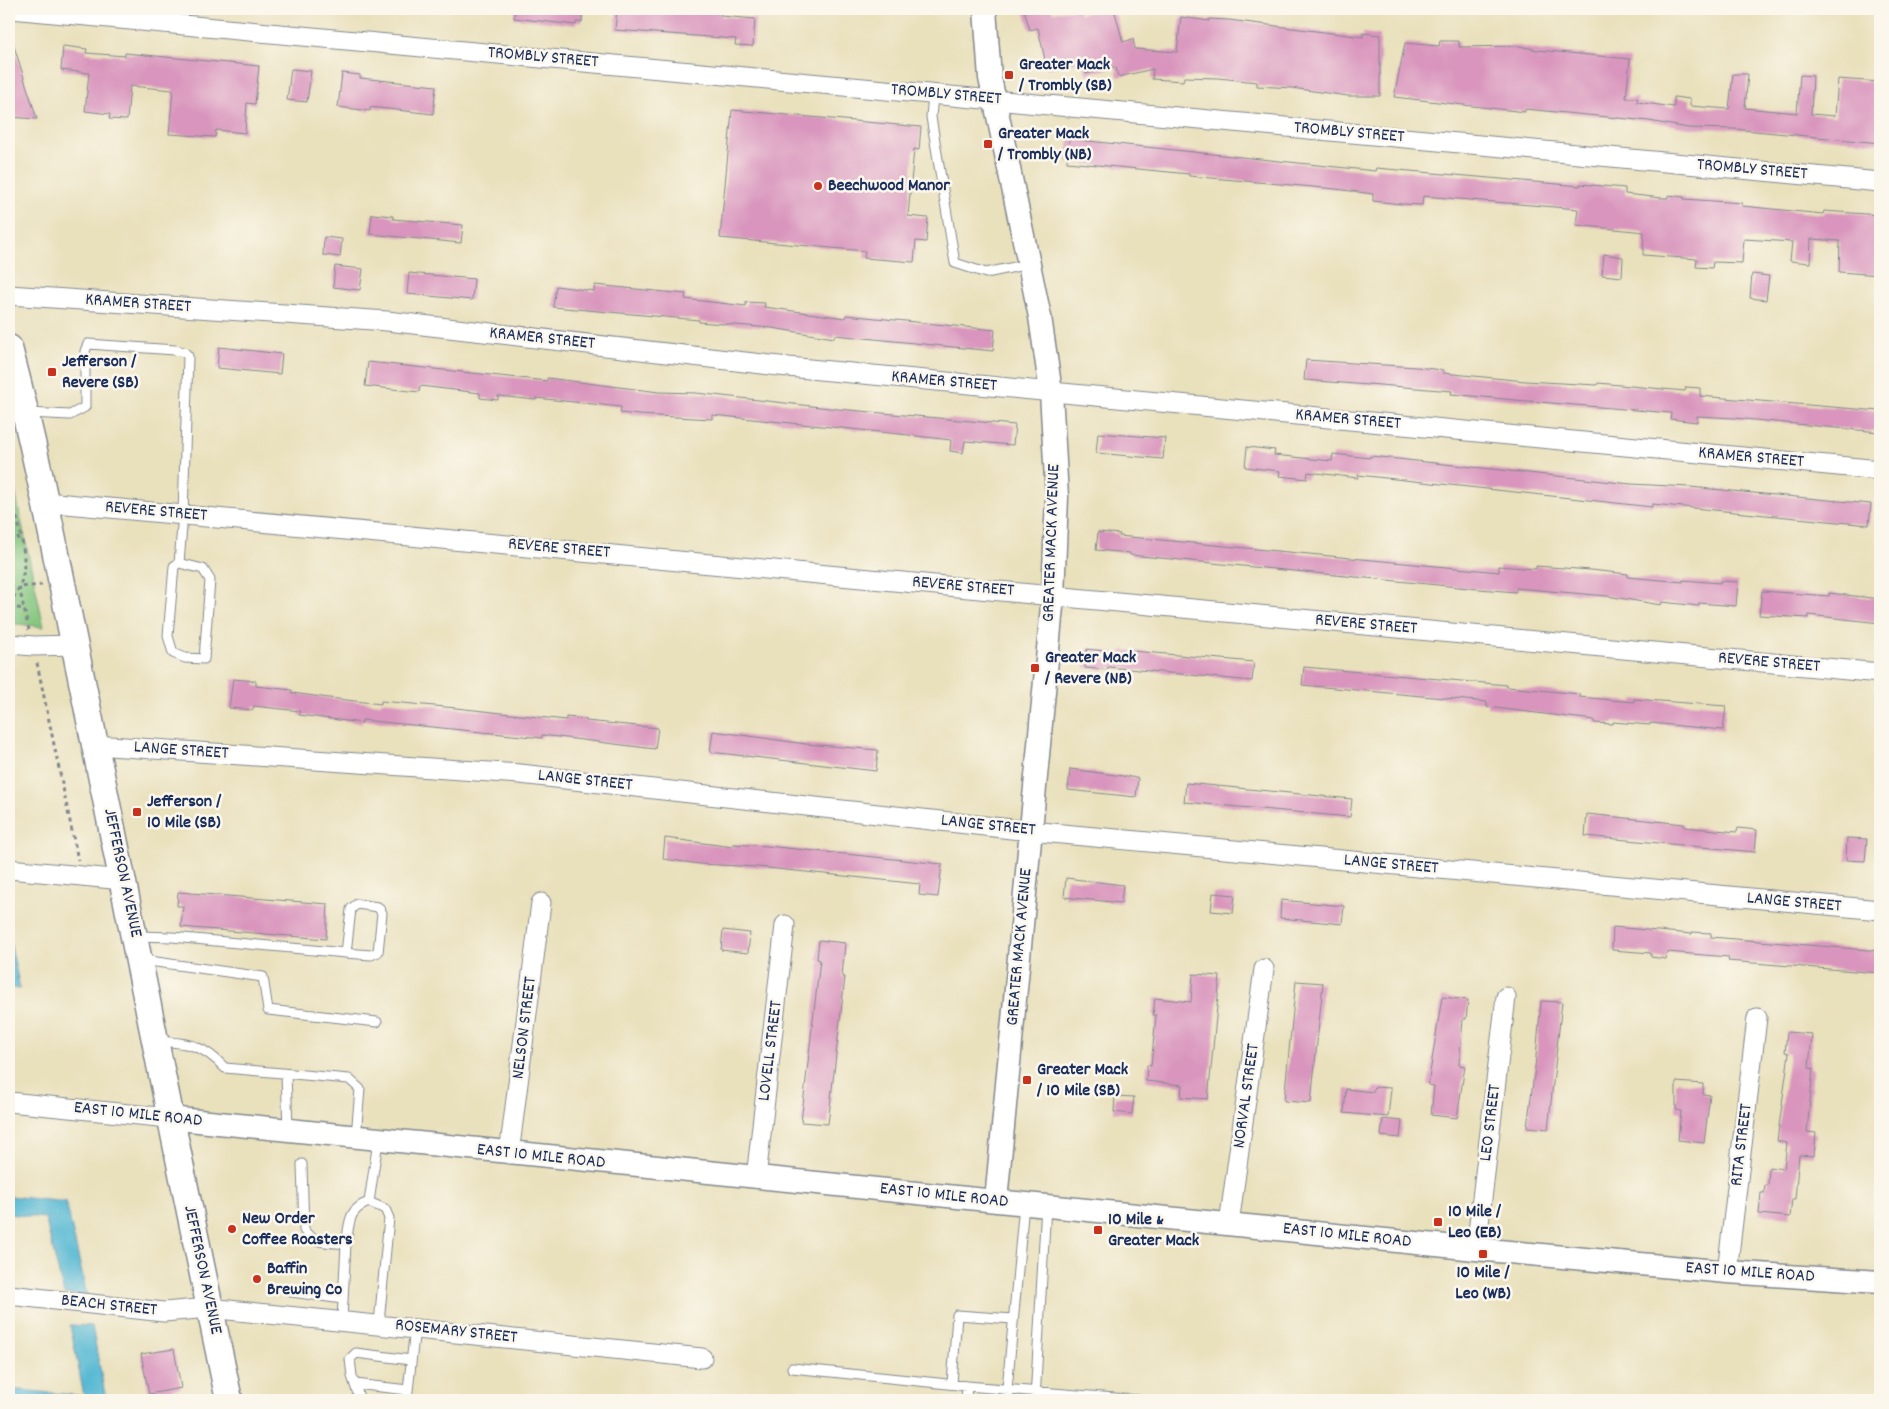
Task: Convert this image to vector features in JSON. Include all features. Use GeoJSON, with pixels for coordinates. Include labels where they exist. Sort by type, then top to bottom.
{"type":"FeatureCollection","features":[{"type":"Feature","properties":{"kind":"main road","name":"JEFFERSON AVENUE"},"geometry":{"type":"LineString","coordinates":[[9,348],[17,411],[45,502],[156,1041],[169,1118],[229,1400]]}},
{"type":"Feature","properties":{"kind":"street","name":"TROMBLY STREET"},"geometry":{"type":"LineString","coordinates":[[12,9],[1880,182]]}},
{"type":"Feature","properties":{"kind":"street","name":"GREATER MACK AVENUE"},"geometry":{"type":"LineString","coordinates":[[985,9],[990,78],[1040,317],[1051,392],[1057,497],[1052,596],[996,1201]]}},
{"type":"Feature","properties":{"kind":"street","name":"KRAMER STREET"},"geometry":{"type":"LineString","coordinates":[[9,295],[387,321],[788,367],[1880,470]]}},
{"type":"Feature","properties":{"kind":"street","name":"REVERE STREET"},"geometry":{"type":"LineString","coordinates":[[45,502],[1880,673]]}},
{"type":"Feature","properties":{"kind":"street"},"geometry":{"type":"LineString","coordinates":[[9,644],[34,646],[74,645]]}},
{"type":"Feature","properties":{"kind":"street","name":"LANGE STREET"},"geometry":{"type":"LineString","coordinates":[[95,745],[530,775],[1030,831],[1880,910]]}},
{"type":"Feature","properties":{"kind":"street"},"geometry":{"type":"LineString","coordinates":[[9,869],[82,878],[123,880]]}},
{"type":"Feature","properties":{"kind":"street","name":"NELSON STREET"},"geometry":{"type":"LineString","coordinates":[[509,1154],[541,903]]}},
{"type":"Feature","properties":{"kind":"street","name":"LOVELL STREET"},"geometry":{"type":"LineString","coordinates":[[756,1178],[785,925]]}},
{"type":"Feature","properties":{"kind":"street","name":"NORVAL STREET"},"geometry":{"type":"LineString","coordinates":[[1229,1224],[1264,969]]}},
{"type":"Feature","properties":{"kind":"street","name":"LEO STREET"},"geometry":{"type":"LineString","coordinates":[[1476,1248],[1506,996]]}},
{"type":"Feature","properties":{"kind":"street","name":"RITA STREET"},"geometry":{"type":"LineString","coordinates":[[1727,1272],[1758,1018]]}},
{"type":"Feature","properties":{"kind":"street","name":"EAST 10 MILE ROAD"},"geometry":{"type":"LineString","coordinates":[[9,1102],[367,1140],[1476,1248],[1727,1272],[1880,1282]]}},
{"type":"Feature","properties":{"kind":"street","name":"BEACH STREET"},"geometry":{"type":"LineString","coordinates":[[9,1296],[164,1312],[209,1308]]}},
{"type":"Feature","properties":{"kind":"street","name":"ROSEMARY STREET"},"geometry":{"type":"LineString","coordinates":[[209,1308],[379,1323],[702,1358]]}},
{"type":"Feature","properties":{"kind":"lane"},"geometry":{"type":"LineString","coordinates":[[933,95],[931,117],[955,263],[986,273],[1029,264]]}},
{"type":"Feature","properties":{"kind":"lane"},"geometry":{"type":"LineString","coordinates":[[17,411],[70,415],[84,407],[85,351],[88,344],[184,352],[188,356],[189,364],[183,514],[179,563]]}},
{"type":"Feature","properties":{"kind":"lane"},"geometry":{"type":"LineString","coordinates":[[179,563],[203,569],[210,580],[204,659],[185,658],[172,653],[168,636],[174,566],[179,563]]}},
{"type":"Feature","properties":{"kind":"lane"},"geometry":{"type":"LineString","coordinates":[[137,948],[172,937],[346,953],[371,955],[378,952],[382,913],[378,907],[357,904],[351,909],[346,953]]}},
{"type":"Feature","properties":{"kind":"lane"},"geometry":{"type":"LineString","coordinates":[[137,948],[263,978],[268,1010],[377,1022]]}},
{"type":"Feature","properties":{"kind":"lane"},"geometry":{"type":"LineString","coordinates":[[156,1041],[188,1042],[211,1053],[226,1068],[349,1079],[360,1089],[367,1140],[369,1202]]}},
{"type":"Feature","properties":{"kind":"lane"},"geometry":{"type":"LineString","coordinates":[[286,1074],[288,1132]]}},
{"type":"Feature","properties":{"kind":"lane"},"geometry":{"type":"LineString","coordinates":[[302,1164],[304,1230],[308,1237],[314,1240],[346,1244]]}},
{"type":"Feature","properties":{"kind":"lane"},"geometry":{"type":"LineString","coordinates":[[342,1320],[346,1244],[352,1211],[369,1202]]}},
{"type":"Feature","properties":{"kind":"lane"},"geometry":{"type":"LineString","coordinates":[[369,1202],[385,1209],[389,1218],[379,1323]]}},
{"type":"Feature","properties":{"kind":"lane"},"geometry":{"type":"LineString","coordinates":[[1006,1400],[1013,1319],[1035,1205]]}},
{"type":"Feature","properties":{"kind":"lane"},"geometry":{"type":"LineString","coordinates":[[1035,1205],[1036,1396]]}},
{"type":"Feature","properties":{"kind":"lane"},"geometry":{"type":"LineString","coordinates":[[290,1292],[343,1299]]}},
{"type":"Feature","properties":{"kind":"lane"},"geometry":{"type":"LineString","coordinates":[[952,1384],[957,1315],[1013,1319]]}},
{"type":"Feature","properties":{"kind":"lane"},"geometry":{"type":"LineString","coordinates":[[407,1400],[415,1327]]}},
{"type":"Feature","properties":{"kind":"lane"},"geometry":{"type":"LineString","coordinates":[[360,1400],[354,1384],[350,1359],[356,1353],[411,1360]]}},
{"type":"Feature","properties":{"kind":"lane"},"geometry":{"type":"LineString","coordinates":[[792,1368],[967,1386],[1006,1388],[1036,1396],[1140,1400]]}},
{"type":"Feature","properties":{"kind":"lane"},"geometry":{"type":"LineString","coordinates":[[354,1384],[408,1390]]}},
{"type":"Feature","properties":{"kind":"lane"},"geometry":{"type":"LineString","coordinates":[[966,1400],[967,1386]]}},
{"type":"Feature","properties":{"kind":"path"},"geometry":{"type":"LineString","coordinates":[[9,486],[24,562],[20,587],[24,609],[34,646],[82,878]]}},
{"type":"Feature","properties":{"kind":"path"},"geometry":{"type":"LineString","coordinates":[[9,540],[20,538]]}},
{"type":"Feature","properties":{"kind":"path"},"geometry":{"type":"LineString","coordinates":[[9,602],[20,587],[62,582]]}},
{"type":"Feature","properties":{"kind":"path"},"geometry":{"type":"LineString","coordinates":[[9,606],[24,609]]}},
{"type":"Feature","properties":{"kind":"green space"},"geometry":{"type":"Polygon","coordinates":[[[9,464],[44,627],[9,623],[9,464]]]}},
{"type":"Feature","properties":{"kind":"water"},"geometry":{"type":"Polygon","coordinates":[[[9,936],[20,989],[9,988],[9,936]]]}},
{"type":"Feature","properties":{"kind":"water"},"geometry":{"type":"Polygon","coordinates":[[[9,1196],[66,1202],[87,1296],[64,1294],[45,1218],[9,1214],[9,1196]]]}},
{"type":"Feature","properties":{"kind":"water"},"geometry":{"type":"Polygon","coordinates":[[[70,1325],[92,1326],[106,1400],[9,1400],[9,1389],[84,1396],[70,1325]]]}},
{"type":"Feature","properties":{"kind":"building"},"geometry":{"type":"Polygon","coordinates":[[[515,9],[583,9],[582,22],[576,22],[576,25],[514,18],[515,9]]]}},
{"type":"Feature","properties":{"kind":"building"},"geometry":{"type":"Polygon","coordinates":[[[617,9],[721,10],[721,16],[755,19],[753,46],[735,45],[736,39],[615,30],[617,9]]]}},
{"type":"Feature","properties":{"kind":"building"},"geometry":{"type":"Polygon","coordinates":[[[1052,9],[1053,12],[1079,9],[1080,14],[1103,9],[1114,9],[1123,42],[1133,39],[1135,49],[1177,52],[1181,17],[1209,21],[1209,19],[1229,20],[1363,37],[1363,33],[1380,35],[1380,96],[1348,96],[1292,88],[1257,86],[1257,82],[1218,78],[1184,77],[1183,81],[1152,79],[1153,69],[1118,77],[1116,67],[1086,74],[1083,61],[1047,69],[1038,28],[1030,30],[1024,10],[1052,9]]]}},
{"type":"Feature","properties":{"kind":"building"},"geometry":{"type":"Polygon","coordinates":[[[12,40],[37,119],[9,117],[9,41],[12,40]]]}},
{"type":"Feature","properties":{"kind":"building"},"geometry":{"type":"Polygon","coordinates":[[[1440,41],[1459,41],[1459,47],[1519,46],[1538,50],[1630,59],[1626,98],[1638,98],[1637,102],[1674,107],[1674,97],[1690,99],[1690,106],[1729,109],[1733,74],[1748,74],[1745,108],[1797,113],[1800,75],[1813,76],[1811,114],[1835,116],[1838,79],[1880,82],[1880,143],[1734,129],[1688,128],[1649,121],[1525,109],[1525,112],[1394,97],[1405,43],[1439,46],[1440,41]]]}},
{"type":"Feature","properties":{"kind":"building"},"geometry":{"type":"Polygon","coordinates":[[[63,46],[87,49],[86,53],[125,56],[125,53],[259,66],[255,104],[247,103],[245,133],[216,130],[215,137],[169,134],[173,90],[130,86],[127,120],[109,119],[110,114],[85,111],[89,73],[61,70],[63,46]]]}},
{"type":"Feature","properties":{"kind":"building"},"geometry":{"type":"Polygon","coordinates":[[[291,69],[311,71],[307,102],[287,100],[291,69]]]}},
{"type":"Feature","properties":{"kind":"building"},"geometry":{"type":"Polygon","coordinates":[[[342,73],[360,75],[360,78],[436,86],[433,114],[370,107],[370,111],[338,107],[342,73]]]}},
{"type":"Feature","properties":{"kind":"building","name":"Beechwood Manor"},"geometry":{"type":"Polygon","coordinates":[[[732,110],[921,127],[919,150],[914,149],[908,216],[928,218],[926,242],[916,241],[914,262],[864,258],[865,251],[720,238],[732,110]]]}},
{"type":"Feature","properties":{"kind":"building"},"geometry":{"type":"Polygon","coordinates":[[[1069,139],[1375,171],[1376,168],[1580,186],[1580,184],[1625,188],[1625,194],[1662,198],[1668,198],[1668,195],[1684,197],[1684,199],[1742,203],[1742,206],[1823,214],[1824,211],[1880,215],[1880,275],[1839,272],[1840,241],[1811,239],[1810,263],[1790,261],[1792,242],[1744,239],[1742,263],[1713,262],[1712,268],[1696,267],[1697,259],[1643,255],[1644,232],[1576,225],[1578,209],[1423,196],[1422,205],[1401,204],[1373,201],[1373,194],[1336,189],[1189,176],[1189,174],[1067,162],[1069,139]]]}},
{"type":"Feature","properties":{"kind":"building"},"geometry":{"type":"Polygon","coordinates":[[[372,214],[393,216],[393,219],[463,225],[461,243],[370,234],[372,214]]]}},
{"type":"Feature","properties":{"kind":"building"},"geometry":{"type":"Polygon","coordinates":[[[324,237],[342,239],[340,257],[323,255],[324,237]]]}},
{"type":"Feature","properties":{"kind":"building"},"geometry":{"type":"Polygon","coordinates":[[[1604,254],[1623,257],[1622,277],[1602,275],[1604,254]]]}},
{"type":"Feature","properties":{"kind":"building"},"geometry":{"type":"Polygon","coordinates":[[[335,266],[363,269],[360,290],[333,287],[335,266]]]}},
{"type":"Feature","properties":{"kind":"building"},"geometry":{"type":"Polygon","coordinates":[[[409,273],[474,279],[472,300],[407,294],[409,273]]]}},
{"type":"Feature","properties":{"kind":"building"},"geometry":{"type":"Polygon","coordinates":[[[1752,274],[1769,276],[1766,300],[1750,298],[1752,274]]]}},
{"type":"Feature","properties":{"kind":"building"},"geometry":{"type":"Polygon","coordinates":[[[595,285],[686,294],[685,299],[746,306],[746,302],[765,303],[764,307],[845,318],[846,315],[995,330],[993,351],[835,335],[834,338],[772,328],[553,307],[556,286],[594,291],[595,285]]]}},
{"type":"Feature","properties":{"kind":"building"},"geometry":{"type":"Polygon","coordinates":[[[219,347],[282,354],[280,374],[217,368],[219,347]]]}},
{"type":"Feature","properties":{"kind":"building"},"geometry":{"type":"Polygon","coordinates":[[[1306,360],[1416,367],[1443,370],[1443,373],[1525,381],[1597,385],[1598,383],[1685,391],[1686,387],[1700,388],[1700,396],[1880,411],[1879,432],[1734,418],[1697,416],[1697,422],[1670,419],[1671,413],[1451,394],[1452,391],[1304,380],[1306,360]]]}},
{"type":"Feature","properties":{"kind":"building"},"geometry":{"type":"Polygon","coordinates":[[[368,362],[547,381],[547,378],[659,392],[696,393],[838,409],[1015,425],[1013,445],[965,441],[963,453],[950,451],[951,440],[900,434],[712,415],[712,419],[639,415],[620,413],[621,407],[536,398],[536,400],[498,396],[498,400],[480,398],[480,393],[420,386],[419,392],[365,386],[368,362]]]}},
{"type":"Feature","properties":{"kind":"building"},"geometry":{"type":"Polygon","coordinates":[[[1098,433],[1165,438],[1163,459],[1096,453],[1098,433]]]}},
{"type":"Feature","properties":{"kind":"building"},"geometry":{"type":"Polygon","coordinates":[[[1247,447],[1275,450],[1274,455],[1332,461],[1333,454],[1370,458],[1370,456],[1631,484],[1690,487],[1871,504],[1869,525],[1652,504],[1652,507],[1358,475],[1358,478],[1308,472],[1307,479],[1279,476],[1280,471],[1245,467],[1247,447]]]}},
{"type":"Feature","properties":{"kind":"building"},"geometry":{"type":"Polygon","coordinates":[[[1098,532],[1120,534],[1119,536],[1499,572],[1499,566],[1536,569],[1536,566],[1628,574],[1627,577],[1683,582],[1683,580],[1720,583],[1720,581],[1738,582],[1736,606],[1699,603],[1699,606],[1662,602],[1661,605],[1607,596],[1516,588],[1516,592],[1479,589],[1130,555],[1130,553],[1096,550],[1098,532]]]}},
{"type":"Feature","properties":{"kind":"building"},"geometry":{"type":"Polygon","coordinates":[[[1762,591],[1829,596],[1829,593],[1880,599],[1880,623],[1809,615],[1808,618],[1759,615],[1762,591]]]}},
{"type":"Feature","properties":{"kind":"building"},"geometry":{"type":"Polygon","coordinates":[[[1087,649],[1122,653],[1122,650],[1254,662],[1252,681],[1108,667],[1107,670],[1085,668],[1087,649]]]}},
{"type":"Feature","properties":{"kind":"building"},"geometry":{"type":"Polygon","coordinates":[[[1304,667],[1507,685],[1507,687],[1580,694],[1579,697],[1634,702],[1634,699],[1726,706],[1723,730],[1650,723],[1650,725],[1613,722],[1613,724],[1594,723],[1594,720],[1487,707],[1487,702],[1302,685],[1304,667]]]}},
{"type":"Feature","properties":{"kind":"building"},"geometry":{"type":"Polygon","coordinates":[[[233,679],[256,681],[256,686],[292,690],[292,693],[381,704],[381,701],[566,720],[566,717],[586,719],[586,721],[658,728],[655,749],[542,735],[542,738],[362,720],[362,723],[299,715],[300,711],[254,706],[253,710],[229,708],[233,679]]]}},
{"type":"Feature","properties":{"kind":"building"},"geometry":{"type":"Polygon","coordinates":[[[713,731],[806,744],[878,750],[876,771],[710,752],[713,731]]]}},
{"type":"Feature","properties":{"kind":"building"},"geometry":{"type":"Polygon","coordinates":[[[1070,769],[1138,778],[1136,797],[1068,790],[1070,769]]]}},
{"type":"Feature","properties":{"kind":"building"},"geometry":{"type":"Polygon","coordinates":[[[1186,783],[1352,799],[1350,817],[1184,802],[1186,783]]]}},
{"type":"Feature","properties":{"kind":"building"},"geometry":{"type":"Polygon","coordinates":[[[1587,814],[1684,824],[1684,827],[1737,832],[1738,828],[1757,830],[1755,852],[1585,836],[1587,814]]]}},
{"type":"Feature","properties":{"kind":"building"},"geometry":{"type":"Polygon","coordinates":[[[665,838],[733,847],[733,844],[767,846],[942,864],[938,897],[919,895],[920,884],[663,859],[665,838]]]}},
{"type":"Feature","properties":{"kind":"building"},"geometry":{"type":"Polygon","coordinates":[[[1847,838],[1867,839],[1865,861],[1846,860],[1847,838]]]}},
{"type":"Feature","properties":{"kind":"building"},"geometry":{"type":"Polygon","coordinates":[[[1066,878],[1123,885],[1121,903],[1064,897],[1066,878]]]}},
{"type":"Feature","properties":{"kind":"building"},"geometry":{"type":"Polygon","coordinates":[[[178,892],[328,904],[326,939],[181,927],[183,906],[177,906],[178,892]]]}},
{"type":"Feature","properties":{"kind":"building"},"geometry":{"type":"Polygon","coordinates":[[[1213,893],[1235,895],[1233,913],[1211,911],[1213,893]]]}},
{"type":"Feature","properties":{"kind":"building"},"geometry":{"type":"Polygon","coordinates":[[[1281,900],[1344,906],[1342,924],[1280,918],[1281,900]]]}},
{"type":"Feature","properties":{"kind":"building"},"geometry":{"type":"Polygon","coordinates":[[[1613,927],[1692,934],[1692,932],[1711,933],[1711,937],[1880,951],[1880,973],[1728,961],[1729,957],[1667,952],[1666,959],[1651,957],[1651,953],[1612,950],[1613,927]]]}},
{"type":"Feature","properties":{"kind":"building"},"geometry":{"type":"Polygon","coordinates":[[[723,930],[750,933],[748,953],[721,950],[723,930]]]}},
{"type":"Feature","properties":{"kind":"building"},"geometry":{"type":"Polygon","coordinates":[[[819,940],[845,943],[842,977],[845,977],[828,1124],[801,1122],[820,960],[817,959],[819,940]]]}},
{"type":"Feature","properties":{"kind":"building"},"geometry":{"type":"Polygon","coordinates":[[[1193,974],[1220,976],[1208,1099],[1181,1097],[1182,1085],[1146,1081],[1147,1065],[1151,1066],[1156,1015],[1153,1015],[1155,998],[1191,1002],[1193,974]]]}},
{"type":"Feature","properties":{"kind":"building"},"geometry":{"type":"Polygon","coordinates":[[[1296,981],[1323,983],[1311,1103],[1284,1101],[1296,981]]]}},
{"type":"Feature","properties":{"kind":"building"},"geometry":{"type":"Polygon","coordinates":[[[1442,997],[1468,1000],[1466,1019],[1463,1019],[1459,1065],[1465,1066],[1457,1118],[1431,1115],[1434,1086],[1428,1085],[1442,997]]]}},
{"type":"Feature","properties":{"kind":"building"},"geometry":{"type":"Polygon","coordinates":[[[1541,1001],[1562,1002],[1548,1129],[1527,1127],[1541,1001]]]}},
{"type":"Feature","properties":{"kind":"building"},"geometry":{"type":"Polygon","coordinates":[[[1787,1032],[1812,1034],[1809,1068],[1813,1069],[1807,1132],[1816,1133],[1814,1156],[1799,1155],[1795,1199],[1792,1199],[1790,1217],[1759,1214],[1761,1193],[1764,1193],[1765,1185],[1768,1185],[1769,1167],[1784,1169],[1787,1143],[1777,1141],[1789,1053],[1785,1052],[1787,1032]]]}},
{"type":"Feature","properties":{"kind":"building"},"geometry":{"type":"Polygon","coordinates":[[[1676,1082],[1703,1084],[1703,1094],[1710,1095],[1704,1143],[1678,1140],[1681,1111],[1676,1110],[1676,1082]]]}},
{"type":"Feature","properties":{"kind":"building"},"geometry":{"type":"Polygon","coordinates":[[[1374,1087],[1391,1088],[1388,1117],[1344,1113],[1346,1089],[1373,1092],[1374,1087]]]}},
{"type":"Feature","properties":{"kind":"building"},"geometry":{"type":"Polygon","coordinates":[[[1115,1096],[1134,1097],[1132,1114],[1114,1112],[1115,1096]]]}},
{"type":"Feature","properties":{"kind":"building"},"geometry":{"type":"Polygon","coordinates":[[[1383,1119],[1402,1121],[1400,1138],[1381,1136],[1383,1119]]]}},
{"type":"Feature","properties":{"kind":"building"},"geometry":{"type":"Polygon","coordinates":[[[174,1349],[181,1388],[149,1394],[141,1354],[174,1349]]]}},
{"type":"Feature","properties":{"kind":"place","name":"Greater Mack / Trombly (SB)"},"geometry":{"type":"Point","coordinates":[1009,75]}},
{"type":"Feature","properties":{"kind":"place","name":"Greater Mack / Trombly (NB)"},"geometry":{"type":"Point","coordinates":[988,144]}},
{"type":"Feature","properties":{"kind":"place","name":"Beechwood Manor"},"geometry":{"type":"Point","coordinates":[818,186]}},
{"type":"Feature","properties":{"kind":"place","name":"Jefferson / Revere (SB)"},"geometry":{"type":"Point","coordinates":[52,372]}},
{"type":"Feature","properties":{"kind":"place","name":"Greater Mack / Revere (NB)"},"geometry":{"type":"Point","coordinates":[1035,668]}},
{"type":"Feature","properties":{"kind":"place","name":"Jefferson / 10 Mile (SB)"},"geometry":{"type":"Point","coordinates":[137,812]}},
{"type":"Feature","properties":{"kind":"place","name":"Greater Mack / 10 Mile (SB)"},"geometry":{"type":"Point","coordinates":[1027,1080]}},
{"type":"Feature","properties":{"kind":"place","name":"10 Mile / Leo (EB)"},"geometry":{"type":"Point","coordinates":[1438,1222]}},
{"type":"Feature","properties":{"kind":"place","name":"New Order Coffee Roasters"},"geometry":{"type":"Point","coordinates":[232,1229]}},
{"type":"Feature","properties":{"kind":"place","name":"10 Mile & Greater Mack"},"geometry":{"type":"Point","coordinates":[1098,1230]}},
{"type":"Feature","properties":{"kind":"place","name":"10 Mile / Leo (WB)"},"geometry":{"type":"Point","coordinates":[1483,1254]}},
{"type":"Feature","properties":{"kind":"place","name":"Baffin Brewing Co"},"geometry":{"type":"Point","coordinates":[257,1279]}}]}
